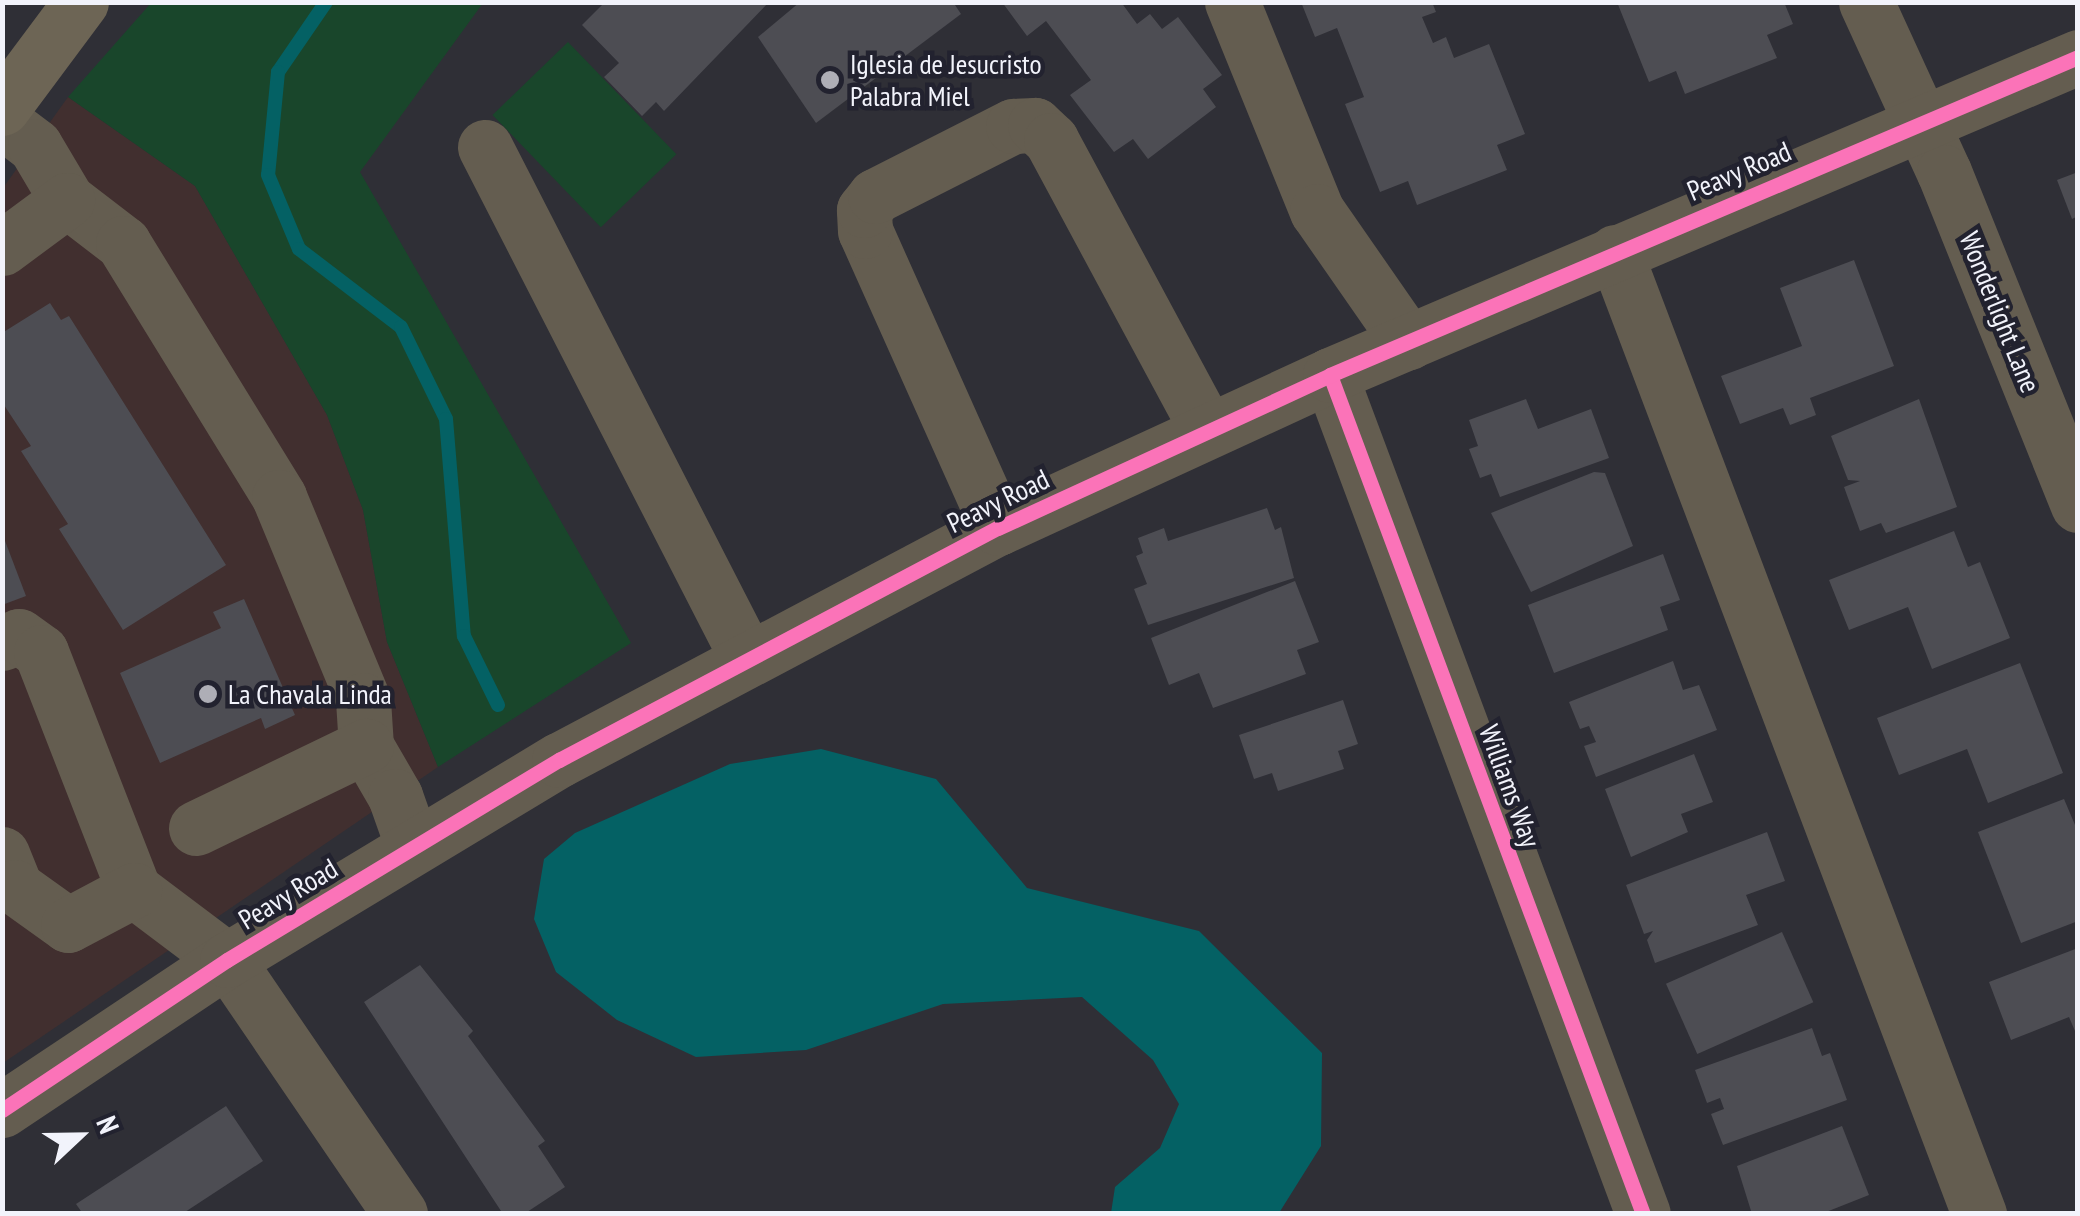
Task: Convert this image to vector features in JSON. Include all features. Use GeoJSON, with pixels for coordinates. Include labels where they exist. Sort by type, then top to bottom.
{"type":"FeatureCollection","features":[{"type":"Feature","properties":{"kind":"main road"},"geometry":{"type":"LineString","coordinates":[[2,108],[81,2]]}},
{"type":"Feature","properties":{"kind":"street"},"geometry":{"type":"LineString","coordinates":[[1232,2],[1316,210],[1408,342]]}},
{"type":"Feature","properties":{"kind":"street","name":"Wonderlight Lane"},"geometry":{"type":"LineString","coordinates":[[1873,20],[2078,504]]}},
{"type":"Feature","properties":{"kind":"street","name":"Peavy Road"},"geometry":{"type":"LineString","coordinates":[[2,1110],[227,960],[413,847],[746,656],[998,528],[1330,376],[1918,121],[2078,56]]}},
{"type":"Feature","properties":{"kind":"street"},"geometry":{"type":"LineString","coordinates":[[2,121],[35,146],[68,200],[122,242],[279,497],[362,700],[366,746],[395,796],[413,847]]}},
{"type":"Feature","properties":{"kind":"street"},"geometry":{"type":"LineString","coordinates":[[998,528],[866,230],[864,210],[876,196],[1013,126],[1035,125],[1051,140],[1208,430]]}},
{"type":"Feature","properties":{"kind":"street"},"geometry":{"type":"LineString","coordinates":[[485,147],[746,656]]}},
{"type":"Feature","properties":{"kind":"street"},"geometry":{"type":"LineString","coordinates":[[2,248],[68,200]]}},
{"type":"Feature","properties":{"kind":"street"},"geometry":{"type":"LineString","coordinates":[[1615,252],[1979,1214]]}},
{"type":"Feature","properties":{"kind":"street","name":"Williams Way"},"geometry":{"type":"LineString","coordinates":[[1330,376],[1643,1214]]}},
{"type":"Feature","properties":{"kind":"street"},"geometry":{"type":"LineString","coordinates":[[2,643],[18,636],[42,652],[134,890],[227,960],[400,1214]]}},
{"type":"Feature","properties":{"kind":"street"},"geometry":{"type":"LineString","coordinates":[[196,828],[366,746]]}},
{"type":"Feature","properties":{"kind":"street"},"geometry":{"type":"LineString","coordinates":[[2,854],[16,887],[68,925],[134,890]]}},
{"type":"Feature","properties":{"kind":"shaded area"},"geometry":{"type":"Polygon","coordinates":[[[68,97],[195,186],[327,415],[363,510],[387,642],[438,767],[3,1063],[3,188],[68,97]]]}},
{"type":"Feature","properties":{"kind":"green space"},"geometry":{"type":"Polygon","coordinates":[[[151,3],[483,3],[360,172],[631,643],[438,767],[387,642],[363,510],[327,415],[195,186],[68,97],[151,3]]]}},
{"type":"Feature","properties":{"kind":"green space"},"geometry":{"type":"Polygon","coordinates":[[[568,42],[676,154],[601,227],[492,115],[568,42]]]}},
{"type":"Feature","properties":{"kind":"water"},"geometry":{"type":"Polygon","coordinates":[[[821,749],[936,779],[1027,888],[1199,931],[1322,1053],[1321,1146],[1279,1213],[1111,1213],[1115,1187],[1160,1148],[1179,1104],[1153,1060],[1082,997],[943,1004],[806,1050],[696,1057],[617,1020],[556,972],[534,919],[544,859],[575,833],[730,764],[821,749]]]}},
{"type":"Feature","properties":{"kind":"building"},"geometry":{"type":"Polygon","coordinates":[[[605,2],[769,2],[664,111],[656,102],[642,116],[604,77],[619,63],[582,25],[605,2]]]}},
{"type":"Feature","properties":{"kind":"building","name":"Iglesia de Jesucristo Palabra Miel"},"geometry":{"type":"Polygon","coordinates":[[[800,2],[953,2],[961,14],[816,123],[758,37],[800,2]]]}},
{"type":"Feature","properties":{"kind":"building"},"geometry":{"type":"Polygon","coordinates":[[[1002,2],[1121,2],[1137,24],[1150,14],[1162,29],[1178,17],[1222,75],[1203,89],[1216,107],[1148,159],[1133,139],[1114,152],[1070,95],[1091,80],[1046,21],[1027,36],[1002,2]]]}},
{"type":"Feature","properties":{"kind":"building"},"geometry":{"type":"Polygon","coordinates":[[[1301,2],[1432,2],[1436,12],[1422,17],[1433,43],[1446,37],[1454,58],[1489,44],[1525,134],[1497,145],[1507,170],[1417,205],[1408,181],[1380,192],[1345,104],[1364,97],[1337,28],[1315,37],[1301,2]]]}},
{"type":"Feature","properties":{"kind":"building"},"geometry":{"type":"Polygon","coordinates":[[[1617,2],[1784,2],[1793,24],[1767,35],[1777,58],[1685,94],[1676,71],[1649,82],[1617,2]]]}},
{"type":"Feature","properties":{"kind":"building"},"geometry":{"type":"Polygon","coordinates":[[[2078,172],[2078,216],[2072,219],[2057,180],[2078,172]]]}},
{"type":"Feature","properties":{"kind":"building"},"geometry":{"type":"Polygon","coordinates":[[[1854,260],[1894,366],[1810,398],[1816,415],[1790,425],[1783,408],[1740,424],[1721,376],[1802,346],[1780,288],[1854,260]]]}},
{"type":"Feature","properties":{"kind":"building"},"geometry":{"type":"Polygon","coordinates":[[[50,303],[61,320],[69,316],[226,565],[123,630],[59,529],[68,524],[21,451],[31,446],[2,402],[2,333],[50,303]]]}},
{"type":"Feature","properties":{"kind":"building"},"geometry":{"type":"Polygon","coordinates":[[[1526,399],[1538,429],[1591,409],[1609,458],[1500,497],[1491,474],[1480,478],[1469,449],[1478,446],[1469,420],[1526,399]]]}},
{"type":"Feature","properties":{"kind":"building"},"geometry":{"type":"Polygon","coordinates":[[[1919,399],[1957,507],[1886,533],[1881,523],[1860,531],[1844,487],[1860,481],[1848,480],[1831,436],[1919,399]]]}},
{"type":"Feature","properties":{"kind":"building"},"geometry":{"type":"Polygon","coordinates":[[[1594,472],[1605,473],[1633,546],[1531,592],[1491,513],[1594,472]]]}},
{"type":"Feature","properties":{"kind":"building"},"geometry":{"type":"Polygon","coordinates":[[[1267,508],[1275,530],[1281,527],[1294,578],[1148,625],[1134,589],[1147,584],[1136,556],[1143,553],[1138,538],[1164,528],[1168,541],[1267,508]]]}},
{"type":"Feature","properties":{"kind":"building"},"geometry":{"type":"Polygon","coordinates":[[[1954,531],[1968,567],[1980,562],[2010,638],[1932,669],[1908,607],[1849,630],[1829,580],[1954,531]]]}},
{"type":"Feature","properties":{"kind":"building"},"geometry":{"type":"Polygon","coordinates":[[[2,533],[26,596],[2,605],[2,533]]]}},
{"type":"Feature","properties":{"kind":"building"},"geometry":{"type":"Polygon","coordinates":[[[1663,554],[1680,600],[1660,607],[1668,630],[1554,673],[1528,605],[1663,554]]]}},
{"type":"Feature","properties":{"kind":"building"},"geometry":{"type":"Polygon","coordinates":[[[1295,581],[1319,642],[1297,650],[1306,674],[1213,708],[1199,673],[1169,685],[1151,638],[1295,581]]]}},
{"type":"Feature","properties":{"kind":"building","name":"La Chavala Linda"},"geometry":{"type":"Polygon","coordinates":[[[244,599],[295,715],[265,729],[261,718],[160,763],[120,673],[221,628],[213,612],[244,599]]]}},
{"type":"Feature","properties":{"kind":"building"},"geometry":{"type":"Polygon","coordinates":[[[1673,661],[1683,690],[1699,685],[1717,730],[1596,777],[1584,746],[1596,742],[1589,726],[1580,729],[1569,702],[1673,661]]]}},
{"type":"Feature","properties":{"kind":"building"},"geometry":{"type":"Polygon","coordinates":[[[2020,663],[2063,773],[1988,803],[1967,749],[1899,775],[1877,718],[2020,663]]]}},
{"type":"Feature","properties":{"kind":"building"},"geometry":{"type":"Polygon","coordinates":[[[1343,700],[1358,744],[1338,751],[1344,769],[1278,791],[1272,773],[1254,779],[1239,735],[1343,700]]]}},
{"type":"Feature","properties":{"kind":"building"},"geometry":{"type":"Polygon","coordinates":[[[1694,754],[1713,802],[1681,814],[1688,832],[1631,857],[1605,789],[1694,754]]]}},
{"type":"Feature","properties":{"kind":"building"},"geometry":{"type":"Polygon","coordinates":[[[2064,799],[2078,832],[2078,921],[2021,943],[1978,832],[2064,799]]]}},
{"type":"Feature","properties":{"kind":"building"},"geometry":{"type":"Polygon","coordinates":[[[1767,832],[1785,881],[1746,895],[1758,925],[1655,963],[1647,940],[1653,931],[1644,934],[1626,885],[1767,832]]]}},
{"type":"Feature","properties":{"kind":"building"},"geometry":{"type":"Polygon","coordinates":[[[1782,932],[1813,1002],[1697,1054],[1666,984],[1782,932]]]}},
{"type":"Feature","properties":{"kind":"building"},"geometry":{"type":"Polygon","coordinates":[[[2078,948],[2078,1038],[2069,1017],[2011,1040],[1989,982],[2078,948]]]}},
{"type":"Feature","properties":{"kind":"building"},"geometry":{"type":"Polygon","coordinates":[[[420,965],[473,1031],[468,1036],[545,1141],[538,1146],[565,1187],[524,1214],[503,1214],[364,1002],[420,965]]]}},
{"type":"Feature","properties":{"kind":"building"},"geometry":{"type":"Polygon","coordinates":[[[1812,1028],[1822,1056],[1830,1053],[1847,1100],[1723,1145],[1711,1114],[1724,1109],[1720,1098],[1707,1103],[1695,1070],[1812,1028]]]}},
{"type":"Feature","properties":{"kind":"building"},"geometry":{"type":"Polygon","coordinates":[[[226,1106],[263,1161],[182,1214],[83,1214],[76,1204],[226,1106]]]}},
{"type":"Feature","properties":{"kind":"building"},"geometry":{"type":"Polygon","coordinates":[[[1842,1126],[1869,1195],[1821,1214],[1752,1214],[1737,1166],[1842,1126]]]}},
{"type":"Feature","properties":{"kind":"waterway"},"geometry":{"type":"LineString","coordinates":[[326,2],[278,72],[268,175],[299,249],[401,327],[446,419],[464,636],[498,705]]}},
{"type":"Feature","properties":{"kind":"cycle path"},"geometry":{"type":"LineString","coordinates":[[2,1110],[227,960],[559,760],[998,528],[1330,375],[2078,57]]}},
{"type":"Feature","properties":{"kind":"cycle path"},"geometry":{"type":"LineString","coordinates":[[1330,375],[1643,1214]]}},
{"type":"Feature","properties":{"kind":"place","name":"Iglesia de Jesucristo Palabra Miel"},"geometry":{"type":"Point","coordinates":[830,80]}},
{"type":"Feature","properties":{"kind":"place","name":"La Chavala Linda"},"geometry":{"type":"Point","coordinates":[208,694]}}]}
